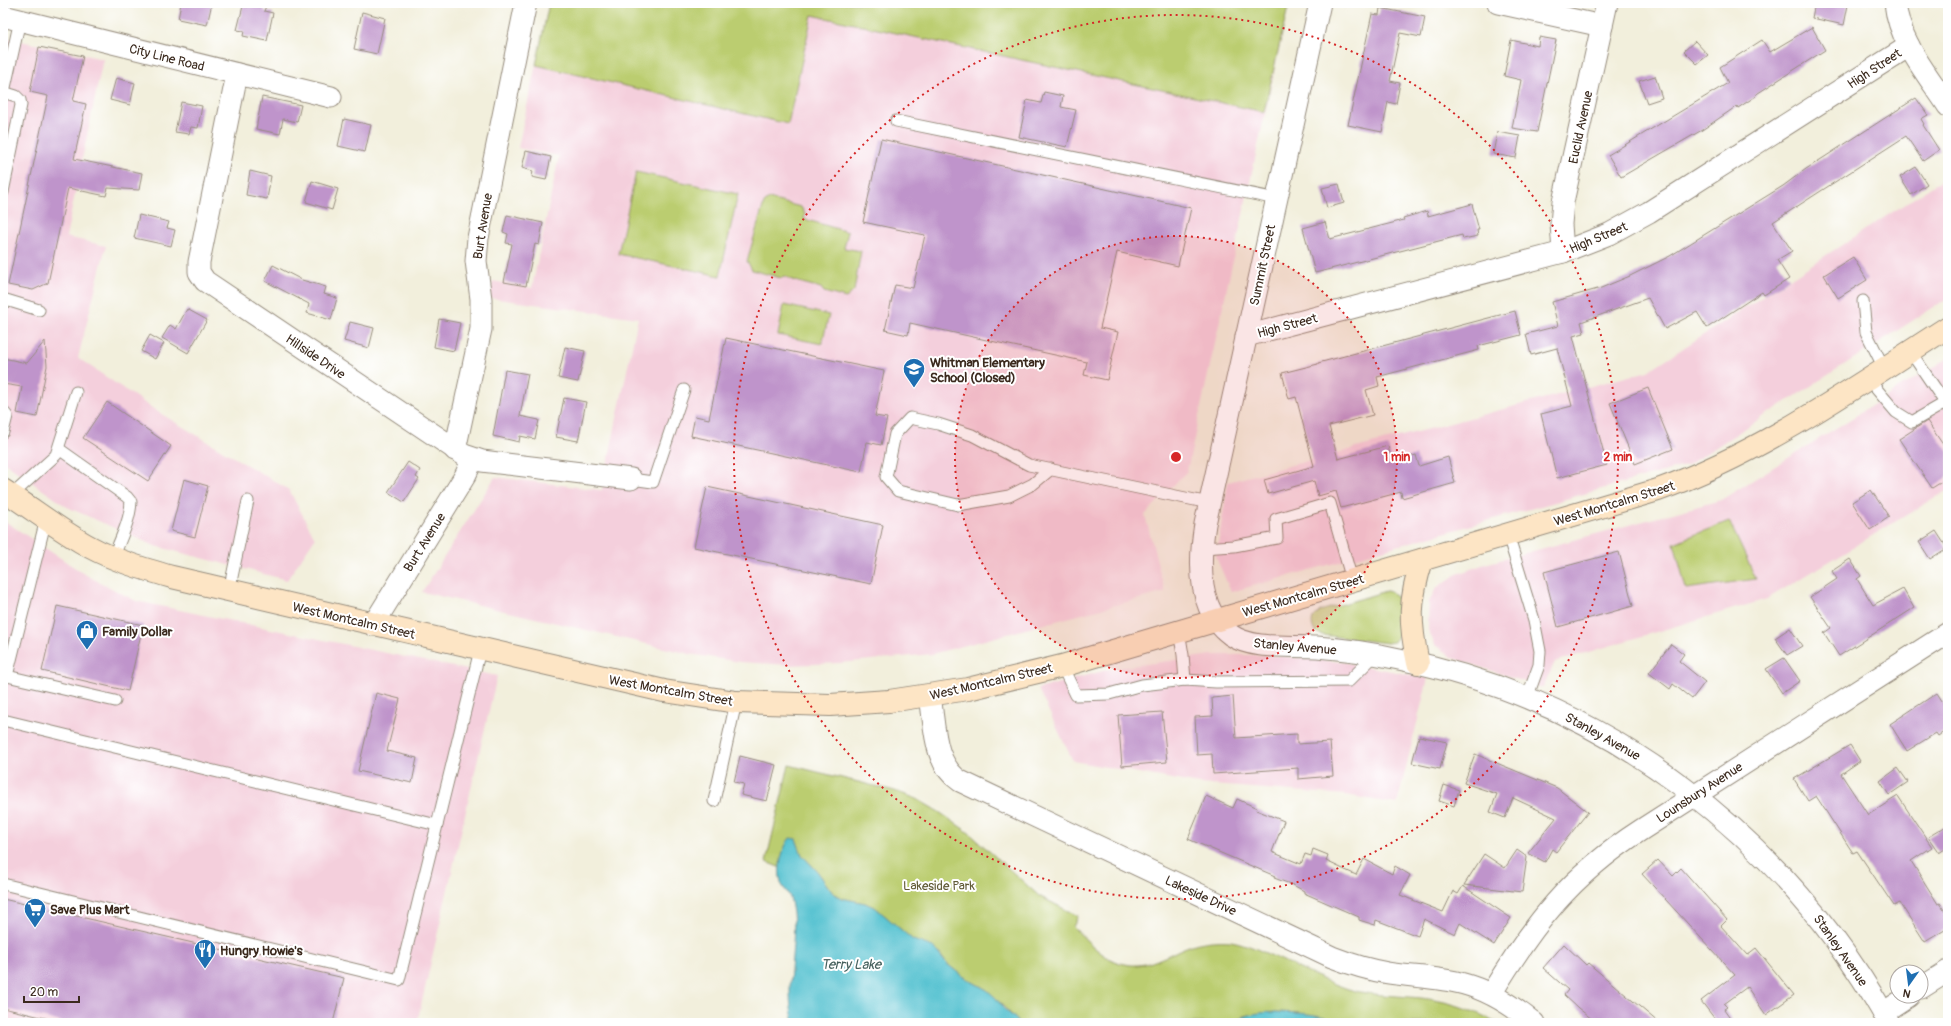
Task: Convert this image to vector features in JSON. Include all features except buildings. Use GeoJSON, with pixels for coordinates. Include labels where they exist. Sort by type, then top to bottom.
{"type":"FeatureCollection","features":[{"type":"Feature","properties":{"kind":"main road","name":"West Montcalm Street"},"geometry":{"type":"LineString","coordinates":[[8,492],[46,519],[91,547],[113,558],[138,568],[229,591],[650,688],[736,702],[830,705],[889,701],[930,696],[975,687],[1062,666],[1615,504],[1687,480],[1757,447],[1876,374],[1948,327]]}},
{"type":"Feature","properties":{"kind":"main road"},"geometry":{"type":"LineString","coordinates":[[1418,663],[1410,614],[1415,583],[1422,560]]}},
{"type":"Feature","properties":{"kind":"street","name":"Burt Avenue"},"geometry":{"type":"LineString","coordinates":[[373,624],[466,476],[464,454],[481,328],[480,299],[476,273],[477,244],[526,3]]}},
{"type":"Feature","properties":{"kind":"street","name":"Summit Street"},"geometry":{"type":"LineString","coordinates":[[1216,620],[1206,598],[1203,584],[1202,548],[1209,503],[1320,3]]}},
{"type":"Feature","properties":{"kind":"street"},"geometry":{"type":"LineString","coordinates":[[1498,3],[1602,26]]}},
{"type":"Feature","properties":{"kind":"street","name":"Euclid Avenue"},"geometry":{"type":"LineString","coordinates":[[1563,252],[1561,224],[1563,202],[1607,3]]}},
{"type":"Feature","properties":{"kind":"street"},"geometry":{"type":"LineString","coordinates":[[1895,3],[1903,34],[1909,46],[1948,106]]}},
{"type":"Feature","properties":{"kind":"street","name":"City Line Road"},"geometry":{"type":"LineString","coordinates":[[12,18],[331,97]]}},
{"type":"Feature","properties":{"kind":"street","name":"High Street"},"geometry":{"type":"LineString","coordinates":[[1246,336],[1563,252],[1586,244],[1630,224],[1909,46]]}},
{"type":"Feature","properties":{"kind":"street","name":"Hillside Drive"},"geometry":{"type":"LineString","coordinates":[[237,74],[199,262],[201,276],[464,454],[631,479]]}},
{"type":"Feature","properties":{"kind":"street","name":"Stanley Avenue"},"geometry":{"type":"LineString","coordinates":[[1216,620],[1231,636],[1252,644],[1318,647],[1376,654],[1418,663],[1471,678],[1527,698],[1563,714],[1614,741],[1668,775],[1742,835],[1799,894],[1838,943],[1886,1018]]}},
{"type":"Feature","properties":{"kind":"street","name":"Lounsbury Avenue"},"geometry":{"type":"LineString","coordinates":[[1491,994],[1530,933],[1574,882],[1610,851],[1694,795],[1948,633]]}},
{"type":"Feature","properties":{"kind":"street","name":"Lakeside Drive"},"geometry":{"type":"LineString","coordinates":[[930,696],[941,757],[949,772],[960,781],[1332,957],[1360,967],[1387,973],[1451,981],[1491,994],[1534,1023]]}},
{"type":"Feature","properties":{"kind":"street"},"geometry":{"type":"LineString","coordinates":[[1929,983],[1948,970]]}},
{"type":"Feature","properties":{"kind":"street"},"geometry":{"type":"LineString","coordinates":[[1886,1018],[1901,1004]]}},
{"type":"Feature","properties":{"kind":"lane"},"geometry":{"type":"LineString","coordinates":[[3,192],[21,105],[20,100],[16,96],[4,92],[12,18]]}},
{"type":"Feature","properties":{"kind":"lane"},"geometry":{"type":"LineString","coordinates":[[896,121],[1276,199]]}},
{"type":"Feature","properties":{"kind":"lane"},"geometry":{"type":"LineString","coordinates":[[3,299],[39,310]]}},
{"type":"Feature","properties":{"kind":"lane"},"geometry":{"type":"LineString","coordinates":[[1863,301],[1866,332],[1876,374],[1896,412],[1912,422],[1947,405],[1910,351]]}},
{"type":"Feature","properties":{"kind":"lane"},"geometry":{"type":"LineString","coordinates":[[631,479],[653,482],[684,390]]}},
{"type":"Feature","properties":{"kind":"lane"},"geometry":{"type":"LineString","coordinates":[[8,492],[52,461],[59,449],[76,392]]}},
{"type":"Feature","properties":{"kind":"lane"},"geometry":{"type":"LineString","coordinates":[[3,411],[7,416],[3,432]]}},
{"type":"Feature","properties":{"kind":"lane"},"geometry":{"type":"LineString","coordinates":[[1051,469],[1033,484],[1009,496],[958,505],[898,491],[886,477],[895,434],[910,418],[938,424],[972,435],[1029,465],[1051,469],[1209,503]]}},
{"type":"Feature","properties":{"kind":"lane"},"geometry":{"type":"LineString","coordinates":[[59,449],[127,497],[131,502],[127,523],[113,558]]}},
{"type":"Feature","properties":{"kind":"lane"},"geometry":{"type":"LineString","coordinates":[[229,591],[248,501]]}},
{"type":"Feature","properties":{"kind":"lane"},"geometry":{"type":"LineString","coordinates":[[1202,548],[1234,546],[1277,538],[1276,519],[1330,503],[1352,580]]}},
{"type":"Feature","properties":{"kind":"lane"},"geometry":{"type":"LineString","coordinates":[[46,519],[5,675],[115,701]]}},
{"type":"Feature","properties":{"kind":"lane"},"geometry":{"type":"LineString","coordinates":[[1508,535],[1534,620],[1540,651],[1539,665],[1527,698]]}},
{"type":"Feature","properties":{"kind":"lane"},"geometry":{"type":"LineString","coordinates":[[1179,631],[1185,680]]}},
{"type":"Feature","properties":{"kind":"lane"},"geometry":{"type":"LineString","coordinates":[[3,884],[399,980],[480,650]]}},
{"type":"Feature","properties":{"kind":"lane"},"geometry":{"type":"LineString","coordinates":[[1062,666],[1076,695],[1109,694],[1142,686],[1185,680],[1216,682],[1349,681],[1376,654]]}},
{"type":"Feature","properties":{"kind":"lane"},"geometry":{"type":"LineString","coordinates":[[714,801],[736,702]]}},
{"type":"Feature","properties":{"kind":"lane"},"geometry":{"type":"LineString","coordinates":[[3,720],[438,825]]}},
{"type":"Feature","properties":{"kind":"shaded area","name":"Whitman Elementary School (Closed)"},"geometry":{"type":"Polygon","coordinates":[[[549,3],[1289,3],[1187,471],[1145,515],[1165,592],[932,654],[840,663],[789,665],[740,662],[690,654],[422,592],[495,477],[602,490],[638,318],[489,298],[493,281],[532,288],[559,156],[518,148],[549,3]]]}},
{"type":"Feature","properties":{"kind":"shaded area"},"geometry":{"type":"Polygon","coordinates":[[[3,37],[103,59],[66,237],[106,246],[78,358],[158,412],[289,490],[315,538],[287,580],[155,546],[67,507],[3,462],[3,37]]]}},
{"type":"Feature","properties":{"kind":"shaded area"},"geometry":{"type":"Polygon","coordinates":[[[1948,176],[1948,298],[1688,465],[1231,592],[1216,557],[1228,482],[1648,371],[1948,176]]]}},
{"type":"Feature","properties":{"kind":"shaded area"},"geometry":{"type":"Polygon","coordinates":[[[1948,358],[1948,490],[1767,599],[1555,662],[1543,688],[1453,658],[1435,645],[1428,630],[1429,602],[1436,588],[1457,574],[1485,564],[1721,500],[1948,358]]]}},
{"type":"Feature","properties":{"kind":"shaded area"},"geometry":{"type":"Polygon","coordinates":[[[3,520],[86,575],[136,601],[497,676],[417,1023],[3,1023],[3,520]]]}},
{"type":"Feature","properties":{"kind":"shaded area"},"geometry":{"type":"Polygon","coordinates":[[[1212,655],[1267,655],[1343,662],[1428,678],[1397,804],[1346,795],[1199,784],[1073,761],[1038,689],[1110,669],[1212,655]]]}},
{"type":"Feature","properties":{"kind":"green space"},"geometry":{"type":"Polygon","coordinates":[[[549,3],[1289,3],[1264,112],[812,15],[788,124],[536,65],[549,3]]]}},
{"type":"Feature","properties":{"kind":"green space"},"geometry":{"type":"Polygon","coordinates":[[[636,172],[738,194],[720,276],[618,254],[636,172]]]}},
{"type":"Feature","properties":{"kind":"green space"},"geometry":{"type":"Polygon","coordinates":[[[769,199],[801,207],[805,214],[804,219],[848,232],[844,248],[861,251],[854,291],[846,298],[824,292],[821,288],[795,281],[784,276],[781,278],[752,270],[747,261],[764,203],[769,199]]]}},
{"type":"Feature","properties":{"kind":"green space"},"geometry":{"type":"Polygon","coordinates":[[[784,305],[829,315],[822,344],[778,335],[784,305]]]}},
{"type":"Feature","properties":{"kind":"green space"},"geometry":{"type":"Polygon","coordinates":[[[1729,521],[1756,579],[1686,589],[1674,543],[1729,521]]]}},
{"type":"Feature","properties":{"kind":"green space"},"geometry":{"type":"Polygon","coordinates":[[[1386,591],[1391,592],[1396,596],[1399,603],[1399,635],[1394,642],[1387,643],[1322,635],[1313,628],[1313,618],[1320,611],[1386,591]]]}},
{"type":"Feature","properties":{"kind":"green space","name":"Lakeside Park"},"geometry":{"type":"Polygon","coordinates":[[[789,765],[895,791],[917,799],[939,812],[968,832],[1039,896],[1078,916],[1073,927],[1105,956],[1117,962],[1128,965],[1138,965],[1157,960],[1195,944],[1213,941],[1231,941],[1255,948],[1322,979],[1348,989],[1358,992],[1419,998],[1447,1003],[1464,1008],[1497,1023],[1340,1023],[1329,1019],[1300,1013],[1276,1012],[1243,1016],[1236,1023],[1018,1023],[1017,1020],[987,990],[962,976],[946,963],[940,954],[913,940],[876,908],[865,903],[841,898],[832,892],[817,871],[802,855],[796,839],[787,843],[781,868],[766,862],[789,765]]]}},
{"type":"Feature","properties":{"kind":"water","name":"Terry Lake"},"geometry":{"type":"Polygon","coordinates":[[[790,838],[796,839],[802,855],[817,871],[832,892],[841,898],[865,903],[876,908],[913,940],[933,947],[946,963],[962,976],[987,990],[996,998],[1003,1008],[1017,1020],[1018,1023],[795,1023],[790,999],[794,925],[793,913],[789,895],[783,887],[780,877],[780,865],[783,853],[790,838]]]}},
{"type":"Feature","properties":{"kind":"water"},"geometry":{"type":"Polygon","coordinates":[[[1276,1012],[1317,1015],[1340,1023],[1236,1023],[1240,1019],[1250,1015],[1276,1012]]]}},
{"type":"Feature","properties":{"kind":"place","name":"Whitman Elementary School (Closed)"},"geometry":{"type":"Point","coordinates":[914,388]}},
{"type":"Feature","properties":{"kind":"place","name":"Family Dollar"},"geometry":{"type":"Point","coordinates":[87,650]}},
{"type":"Feature","properties":{"kind":"place","name":"Save Plus Mart"},"geometry":{"type":"Point","coordinates":[35,928]}},
{"type":"Feature","properties":{"kind":"place","name":"Hungry Howie's"},"geometry":{"type":"Point","coordinates":[205,970]}}]}
